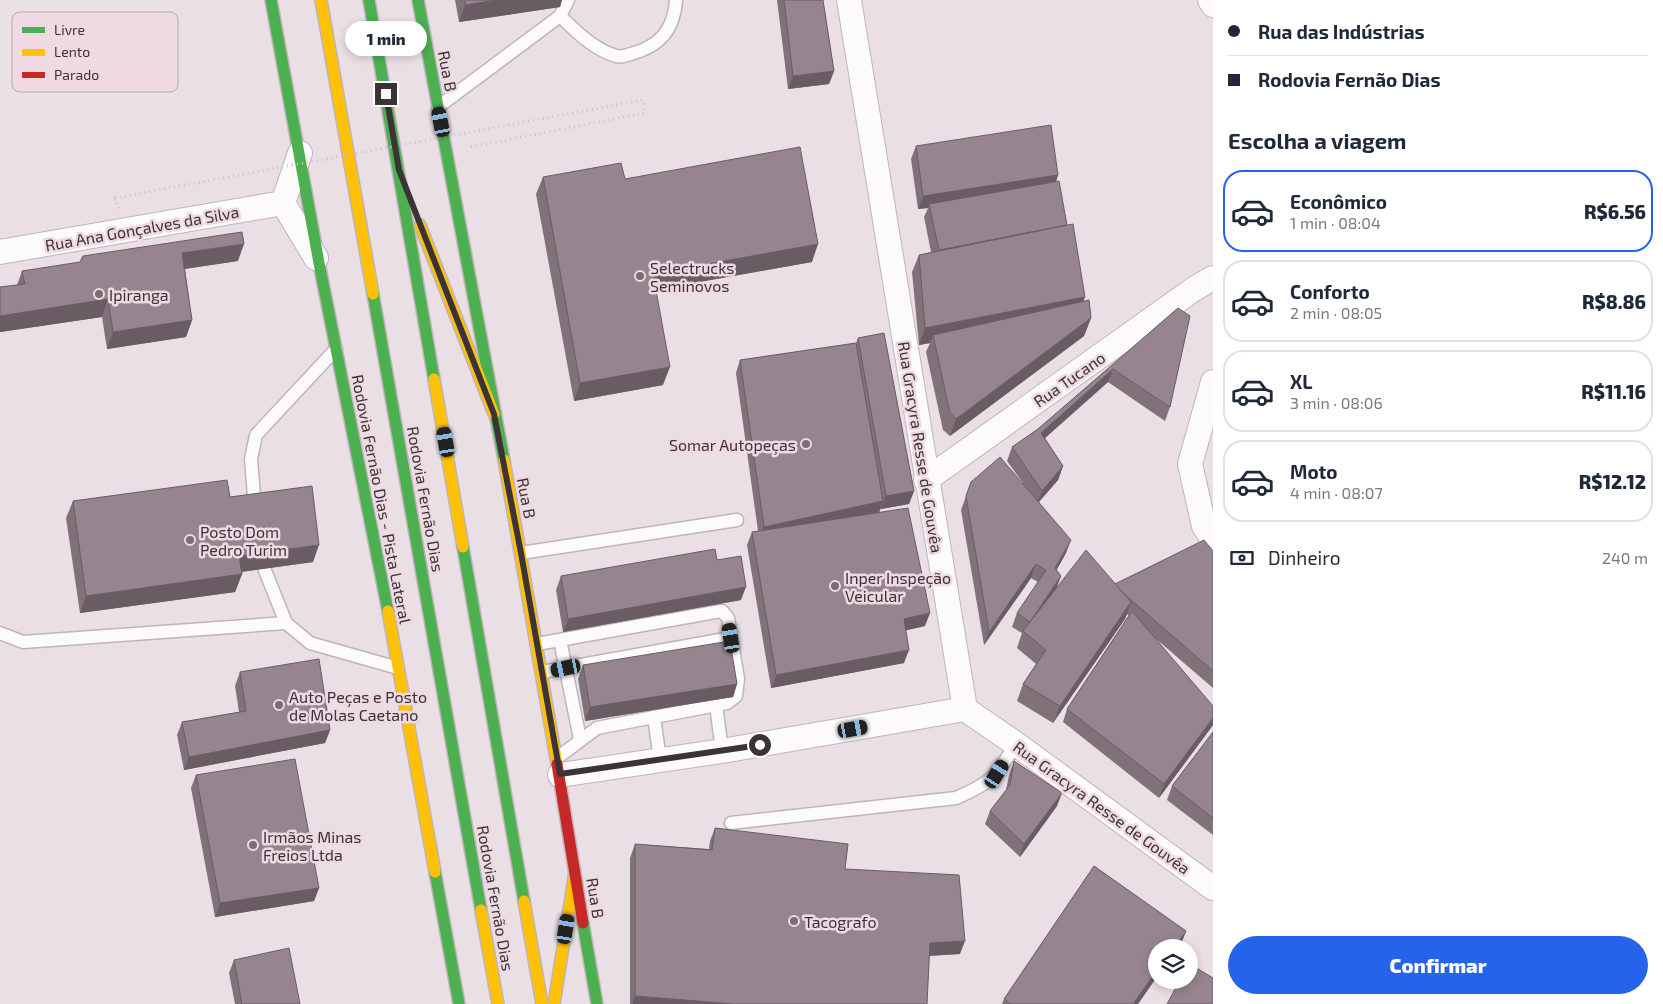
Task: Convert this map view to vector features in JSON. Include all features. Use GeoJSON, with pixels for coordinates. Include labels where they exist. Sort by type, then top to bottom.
{"type":"FeatureCollection","features":[{"type":"Feature","properties":{"kind":"main road","name":"Rodovia Fernão Dias - Pista Lateral"},"geometry":{"type":"LineString","coordinates":[[271,0],[319,263],[398,668],[459,1004]]}},
{"type":"Feature","properties":{"kind":"main road","name":"Rodovia Fernão Dias"},"geometry":{"type":"LineString","coordinates":[[321,0],[498,1004]]}},
{"type":"Feature","properties":{"kind":"main road","name":"Rodovia Fernão Dias"},"geometry":{"type":"LineString","coordinates":[[369,0],[542,1004]]}},
{"type":"Feature","properties":{"kind":"main road","name":"Rua B"},"geometry":{"type":"LineString","coordinates":[[418,0],[521,553],[597,1004]]}},
{"type":"Feature","properties":{"kind":"main road"},"geometry":{"type":"LineString","coordinates":[[399,170],[494,414]]}},
{"type":"Feature","properties":{"kind":"main road"},"geometry":{"type":"LineString","coordinates":[[554,1004],[575,872]]}},
{"type":"Feature","properties":{"kind":"street","name":"Rua Gracyra Resse de Gouvêa"},"geometry":{"type":"LineString","coordinates":[[849,0],[964,710],[1016,744],[1213,888]]}},
{"type":"Feature","properties":{"kind":"street"},"geometry":{"type":"LineString","coordinates":[[1210,0],[1213,5]]}},
{"type":"Feature","properties":{"kind":"street"},"geometry":{"type":"LineString","coordinates":[[300,153],[284,203],[319,263]]}},
{"type":"Feature","properties":{"kind":"street","name":"Rua Ana Gonçalves da Silva"},"geometry":{"type":"LineString","coordinates":[[0,252],[284,203]]}},
{"type":"Feature","properties":{"kind":"street","name":"Rua Tucano"},"geometry":{"type":"LineString","coordinates":[[926,480],[1194,289],[1213,278]]}},
{"type":"Feature","properties":{"kind":"street"},"geometry":{"type":"LineString","coordinates":[[1213,382],[1190,464],[1204,526],[1213,540]]}},
{"type":"Feature","properties":{"kind":"street"},"geometry":{"type":"LineString","coordinates":[[558,766],[660,760],[964,710]]}},
{"type":"Feature","properties":{"kind":"lane"},"geometry":{"type":"LineString","coordinates":[[438,107],[560,16],[568,0]]}},
{"type":"Feature","properties":{"kind":"lane"},"geometry":{"type":"LineString","coordinates":[[560,16],[589,44],[618,57],[641,51],[662,38],[675,17],[676,0]]}},
{"type":"Feature","properties":{"kind":"lane"},"geometry":{"type":"LineString","coordinates":[[255,510],[250,459],[256,434],[336,349]]}},
{"type":"Feature","properties":{"kind":"lane"},"geometry":{"type":"LineString","coordinates":[[521,553],[738,520]]}},
{"type":"Feature","properties":{"kind":"lane"},"geometry":{"type":"LineString","coordinates":[[264,568],[286,623],[310,643],[398,668]]}},
{"type":"Feature","properties":{"kind":"lane"},"geometry":{"type":"LineString","coordinates":[[537,644],[722,611],[728,618],[738,679],[736,696],[727,703],[597,728],[580,740],[558,766]]}},
{"type":"Feature","properties":{"kind":"lane"},"geometry":{"type":"LineString","coordinates":[[0,633],[23,642],[286,623]]}},
{"type":"Feature","properties":{"kind":"lane"},"geometry":{"type":"LineString","coordinates":[[542,672],[731,638]]}},
{"type":"Feature","properties":{"kind":"lane"},"geometry":{"type":"LineString","coordinates":[[560,640],[580,740]]}},
{"type":"Feature","properties":{"kind":"lane"},"geometry":{"type":"LineString","coordinates":[[716,705],[722,751]]}},
{"type":"Feature","properties":{"kind":"lane"},"geometry":{"type":"LineString","coordinates":[[654,717],[660,760]]}},
{"type":"Feature","properties":{"kind":"lane"},"geometry":{"type":"LineString","coordinates":[[731,823],[956,798],[984,786],[997,774],[1016,744]]}},
{"type":"Feature","properties":{"kind":"path"},"geometry":{"type":"LineString","coordinates":[[114,198],[643,100],[644,113],[446,152]]}},
{"type":"Feature","properties":{"kind":"building"},"geometry":{"type":"Polygon","coordinates":[[[465,0],[497,0],[465,5],[465,0]]]}},
{"type":"Feature","properties":{"kind":"building"},"geometry":{"type":"Polygon","coordinates":[[[784,0],[823,0],[834,71],[793,76],[784,0]]]}},
{"type":"Feature","properties":{"kind":"building"},"geometry":{"type":"Polygon","coordinates":[[[1051,125],[1058,175],[923,196],[916,146],[1051,125]]]}},
{"type":"Feature","properties":{"kind":"building","name":"Selectrucks Seminovos"},"geometry":{"type":"Polygon","coordinates":[[[800,147],[818,244],[653,274],[670,367],[580,383],[543,177],[621,163],[625,179],[800,147]]]}},
{"type":"Feature","properties":{"kind":"building"},"geometry":{"type":"Polygon","coordinates":[[[1059,181],[1067,225],[939,250],[929,204],[1059,181]]]}},
{"type":"Feature","properties":{"kind":"building"},"geometry":{"type":"Polygon","coordinates":[[[1073,224],[1085,297],[925,328],[919,255],[1073,224]]]}},
{"type":"Feature","properties":{"kind":"building","name":"Ipiranga"},"geometry":{"type":"Polygon","coordinates":[[[242,232],[244,244],[182,253],[192,320],[113,332],[108,299],[0,316],[0,287],[25,284],[22,271],[80,262],[83,256],[242,232]]]}},
{"type":"Feature","properties":{"kind":"building"},"geometry":{"type":"Polygon","coordinates":[[[1089,300],[1091,318],[956,419],[950,413],[933,335],[1089,300]]]}},
{"type":"Feature","properties":{"kind":"building"},"geometry":{"type":"Polygon","coordinates":[[[1178,308],[1190,316],[1170,407],[1113,369],[1041,433],[1063,466],[1042,491],[1012,447],[1038,429],[1178,308]]]}},
{"type":"Feature","properties":{"kind":"building"},"geometry":{"type":"Polygon","coordinates":[[[884,333],[914,491],[886,496],[858,338],[884,333]]]}},
{"type":"Feature","properties":{"kind":"building","name":"Somar Autopeças"},"geometry":{"type":"Polygon","coordinates":[[[856,343],[883,501],[764,527],[740,360],[856,343]]]}},
{"type":"Feature","properties":{"kind":"building"},"geometry":{"type":"Polygon","coordinates":[[[1000,457],[1071,540],[1055,568],[1061,576],[1030,622],[1017,613],[1046,570],[1036,564],[989,632],[966,496],[971,482],[1000,457]]]}},
{"type":"Feature","properties":{"kind":"building","name":"Posto Dom Pedro Turim"},"geometry":{"type":"Polygon","coordinates":[[[227,480],[230,497],[312,486],[319,545],[239,556],[242,574],[86,596],[73,501],[227,480]]]}},
{"type":"Feature","properties":{"kind":"building","name":"Inper Inspeção Veicular"},"geometry":{"type":"Polygon","coordinates":[[[908,508],[930,613],[904,619],[909,650],[776,675],[752,532],[908,508]]]}},
{"type":"Feature","properties":{"kind":"building"},"geometry":{"type":"Polygon","coordinates":[[[1204,540],[1213,551],[1213,671],[1115,584],[1204,540]]]}},
{"type":"Feature","properties":{"kind":"building"},"geometry":{"type":"Polygon","coordinates":[[[715,549],[717,560],[741,556],[746,587],[568,619],[561,576],[715,549]]]}},
{"type":"Feature","properties":{"kind":"building"},"geometry":{"type":"Polygon","coordinates":[[[1086,550],[1131,602],[1060,706],[1023,684],[1046,650],[1023,631],[1086,550]]]}},
{"type":"Feature","properties":{"kind":"building"},"geometry":{"type":"Polygon","coordinates":[[[1132,611],[1213,706],[1213,718],[1164,784],[1067,709],[1132,611]]]}},
{"type":"Feature","properties":{"kind":"building"},"geometry":{"type":"Polygon","coordinates":[[[730,641],[737,684],[590,707],[583,665],[730,641]]]}},
{"type":"Feature","properties":{"kind":"building","name":"Auto Peças e Posto de Molas Caetano"},"geometry":{"type":"Polygon","coordinates":[[[319,659],[330,730],[189,757],[182,722],[246,711],[240,672],[319,659]]]}},
{"type":"Feature","properties":{"kind":"building"},"geometry":{"type":"Polygon","coordinates":[[[1213,732],[1213,818],[1172,786],[1213,732]]]}},
{"type":"Feature","properties":{"kind":"building","name":"Irmãos Minas Freios Ltda"},"geometry":{"type":"Polygon","coordinates":[[[295,759],[319,888],[220,903],[196,775],[295,759]]]}},
{"type":"Feature","properties":{"kind":"building"},"geometry":{"type":"Polygon","coordinates":[[[1014,761],[1062,793],[1024,844],[990,811],[1010,785],[1014,761]]]}},
{"type":"Feature","properties":{"kind":"building","name":"Tacografo"},"geometry":{"type":"Polygon","coordinates":[[[715,828],[848,844],[845,869],[959,875],[965,941],[930,943],[927,1004],[734,1004],[635,996],[635,844],[712,850],[715,828]]]}},
{"type":"Feature","properties":{"kind":"building"},"geometry":{"type":"Polygon","coordinates":[[[1094,866],[1186,931],[1180,939],[1148,939],[1148,983],[1133,1004],[1011,1004],[1004,999],[1094,866]]]}},
{"type":"Feature","properties":{"kind":"building"},"geometry":{"type":"Polygon","coordinates":[[[289,948],[300,1004],[242,1004],[234,960],[289,948]]]}},
{"type":"Feature","properties":{"kind":"building"},"geometry":{"type":"Polygon","coordinates":[[[1198,969],[1213,978],[1213,1004],[1167,1004],[1175,989],[1198,989],[1198,969]]]}},
{"type":"Feature","properties":{"kind":"traffic: fast"},"geometry":{"type":"LineString","coordinates":[[271,0],[319,263],[388,611]]}},
{"type":"Feature","properties":{"kind":"traffic: fast"},"geometry":{"type":"LineString","coordinates":[[369,0],[434,379]]}},
{"type":"Feature","properties":{"kind":"traffic: fast"},"geometry":{"type":"LineString","coordinates":[[418,0],[504,460]]}},
{"type":"Feature","properties":{"kind":"traffic: fast"},"geometry":{"type":"LineString","coordinates":[[373,294],[481,910]]}},
{"type":"Feature","properties":{"kind":"traffic: fast"},"geometry":{"type":"LineString","coordinates":[[463,547],[524,901]]}},
{"type":"Feature","properties":{"kind":"traffic: fast"},"geometry":{"type":"LineString","coordinates":[[435,872],[459,1004]]}},
{"type":"Feature","properties":{"kind":"traffic: fast"},"geometry":{"type":"LineString","coordinates":[[583,923],[597,1004]]}},
{"type":"Feature","properties":{"kind":"traffic: slow"},"geometry":{"type":"LineString","coordinates":[[321,0],[373,294]]}},
{"type":"Feature","properties":{"kind":"traffic: slow"},"geometry":{"type":"LineString","coordinates":[[420,225],[494,414]]}},
{"type":"Feature","properties":{"kind":"traffic: slow"},"geometry":{"type":"LineString","coordinates":[[434,379],[463,547]]}},
{"type":"Feature","properties":{"kind":"traffic: slow"},"geometry":{"type":"LineString","coordinates":[[504,460],[557,764]]}},
{"type":"Feature","properties":{"kind":"traffic: slow"},"geometry":{"type":"LineString","coordinates":[[388,611],[435,872]]}},
{"type":"Feature","properties":{"kind":"traffic: slow"},"geometry":{"type":"LineString","coordinates":[[554,1004],[575,872]]}},
{"type":"Feature","properties":{"kind":"traffic: slow"},"geometry":{"type":"LineString","coordinates":[[524,901],[542,1004]]}},
{"type":"Feature","properties":{"kind":"traffic: slow"},"geometry":{"type":"LineString","coordinates":[[481,910],[498,1004]]}},
{"type":"Feature","properties":{"kind":"traffic: jam"},"geometry":{"type":"LineString","coordinates":[[557,764],[583,923]]}},
{"type":"Feature","properties":{"kind":"place","name":"Selectrucks Seminovos"},"geometry":{"type":"Point","coordinates":[640,276]}},
{"type":"Feature","properties":{"kind":"place","name":"Ipiranga"},"geometry":{"type":"Point","coordinates":[99,294]}},
{"type":"Feature","properties":{"kind":"place","name":"Somar Autopeças"},"geometry":{"type":"Point","coordinates":[806,444]}},
{"type":"Feature","properties":{"kind":"place","name":"Posto Dom Pedro Turim"},"geometry":{"type":"Point","coordinates":[190,540]}},
{"type":"Feature","properties":{"kind":"place","name":"Inper Inspeção Veicular"},"geometry":{"type":"Point","coordinates":[835,586]}},
{"type":"Feature","properties":{"kind":"place","name":"Auto Peças e Posto de Molas Caetano"},"geometry":{"type":"Point","coordinates":[279,705]}},
{"type":"Feature","properties":{"kind":"place","name":"Irmãos Minas Freios Ltda"},"geometry":{"type":"Point","coordinates":[253,845]}},
{"type":"Feature","properties":{"kind":"place","name":"Tacografo"},"geometry":{"type":"Point","coordinates":[794,921]}},
{"type":"Feature","properties":{"kind":"route"},"geometry":{"type":"LineString","coordinates":[[386,94],[399,170],[494,414],[560,774],[760,745]]}}]}
